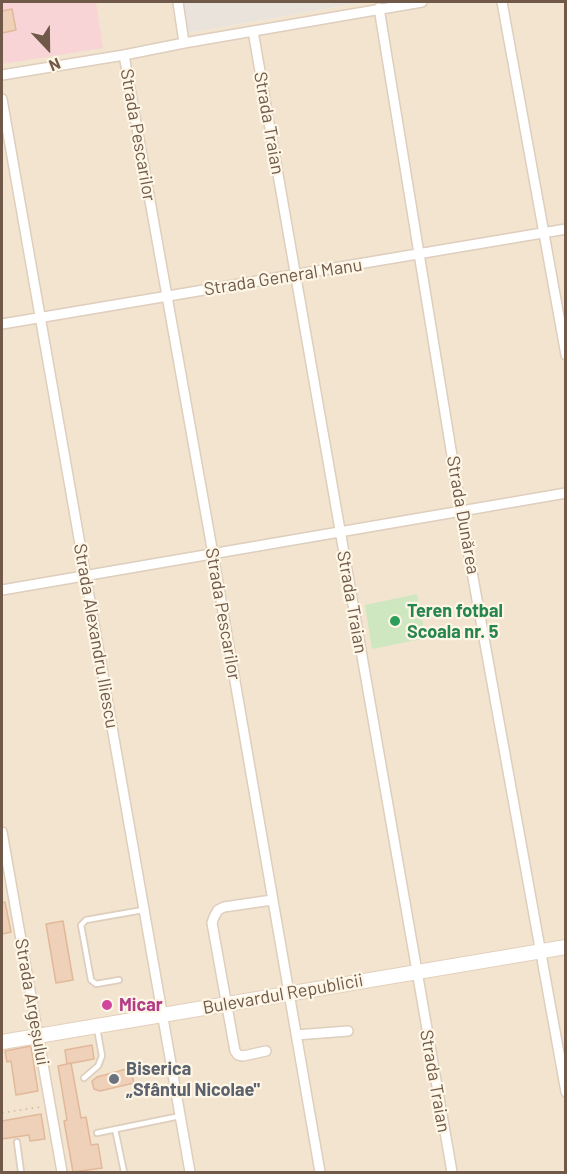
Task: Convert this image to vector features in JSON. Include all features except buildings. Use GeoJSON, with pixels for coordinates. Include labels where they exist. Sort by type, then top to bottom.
{"type":"FeatureCollection","features":[{"type":"Feature","properties":{"kind":"street"},"geometry":{"type":"LineString","coordinates":[[178,2],[184,43]]}},
{"type":"Feature","properties":{"kind":"street"},"geometry":{"type":"LineString","coordinates":[[2,75],[422,2]]}},
{"type":"Feature","properties":{"kind":"street"},"geometry":{"type":"LineString","coordinates":[[502,2],[566,355]]}},
{"type":"Feature","properties":{"kind":"street","name":"Strada Dunărea"},"geometry":{"type":"LineString","coordinates":[[379,8],[461,511],[566,1092]]}},
{"type":"Feature","properties":{"kind":"street","name":"Strada Traian"},"geometry":{"type":"LineString","coordinates":[[253,31],[452,1173]]}},
{"type":"Feature","properties":{"kind":"street","name":"Strada Pescarilor"},"geometry":{"type":"LineString","coordinates":[[124,55],[320,1173]]}},
{"type":"Feature","properties":{"kind":"street","name":"Strada Alexandru Iliescu"},"geometry":{"type":"LineString","coordinates":[[2,99],[190,1173]]}},
{"type":"Feature","properties":{"kind":"street","name":"Strada General Manu"},"geometry":{"type":"LineString","coordinates":[[2,324],[566,229]]}},
{"type":"Feature","properties":{"kind":"street"},"geometry":{"type":"LineString","coordinates":[[2,590],[566,493]]}},
{"type":"Feature","properties":{"kind":"street","name":"Strada Argeșului"},"geometry":{"type":"LineString","coordinates":[[2,832],[62,1173]]}},
{"type":"Feature","properties":{"kind":"street"},"geometry":{"type":"LineString","coordinates":[[266,1051],[243,1056],[237,1055],[235,1051],[212,923],[218,910],[224,907],[272,900]]}},
{"type":"Feature","properties":{"kind":"street","name":"Bulevardul Republicii"},"geometry":{"type":"LineString","coordinates":[[2,1042],[566,947]]}},
{"type":"Feature","properties":{"kind":"street"},"geometry":{"type":"LineString","coordinates":[[296,1035],[348,1031]]}},
{"type":"Feature","properties":{"kind":"lane"},"geometry":{"type":"LineString","coordinates":[[119,980],[96,984],[91,980],[81,926],[86,920],[143,910]]}},
{"type":"Feature","properties":{"kind":"lane"},"geometry":{"type":"LineString","coordinates":[[84,1078],[98,1066],[102,1056],[97,1026]]}},
{"type":"Feature","properties":{"kind":"lane"},"geometry":{"type":"LineString","coordinates":[[97,1133],[180,1116]]}},
{"type":"Feature","properties":{"kind":"lane"},"geometry":{"type":"LineString","coordinates":[[115,1129],[124,1173]]}},
{"type":"Feature","properties":{"kind":"lane"},"geometry":{"type":"LineString","coordinates":[[17,1142],[21,1172]]}},
{"type":"Feature","properties":{"kind":"path"},"geometry":{"type":"LineString","coordinates":[[2,1113],[50,1105]]}},
{"type":"Feature","properties":{"kind":"shaded area"},"geometry":{"type":"Polygon","coordinates":[[[2,2],[183,2],[188,33],[366,2],[565,2],[565,1172],[2,1172],[2,2]]]}},
{"type":"Feature","properties":{"kind":"shaded area"},"geometry":{"type":"Polygon","coordinates":[[[2,2],[96,2],[103,48],[2,64],[2,2]]]}},
{"type":"Feature","properties":{"kind":"shaded area"},"geometry":{"type":"Polygon","coordinates":[[[183,2],[365,2],[188,33],[183,2]]]}},
{"type":"Feature","properties":{"kind":"green space","name":"Teren fotbal Scoala nr. 5"},"geometry":{"type":"Polygon","coordinates":[[[417,594],[426,638],[372,649],[365,605],[417,594]]]}},
{"type":"Feature","properties":{"kind":"place","name":"Teren fotbal Scoala nr. 5"},"geometry":{"type":"Point","coordinates":[395,621]}},
{"type":"Feature","properties":{"kind":"place","name":"Micar"},"geometry":{"type":"Point","coordinates":[107,1005]}},
{"type":"Feature","properties":{"kind":"place","name":"Biserica „Sfântul Nicolae\""},"geometry":{"type":"Point","coordinates":[114,1079]}}]}
